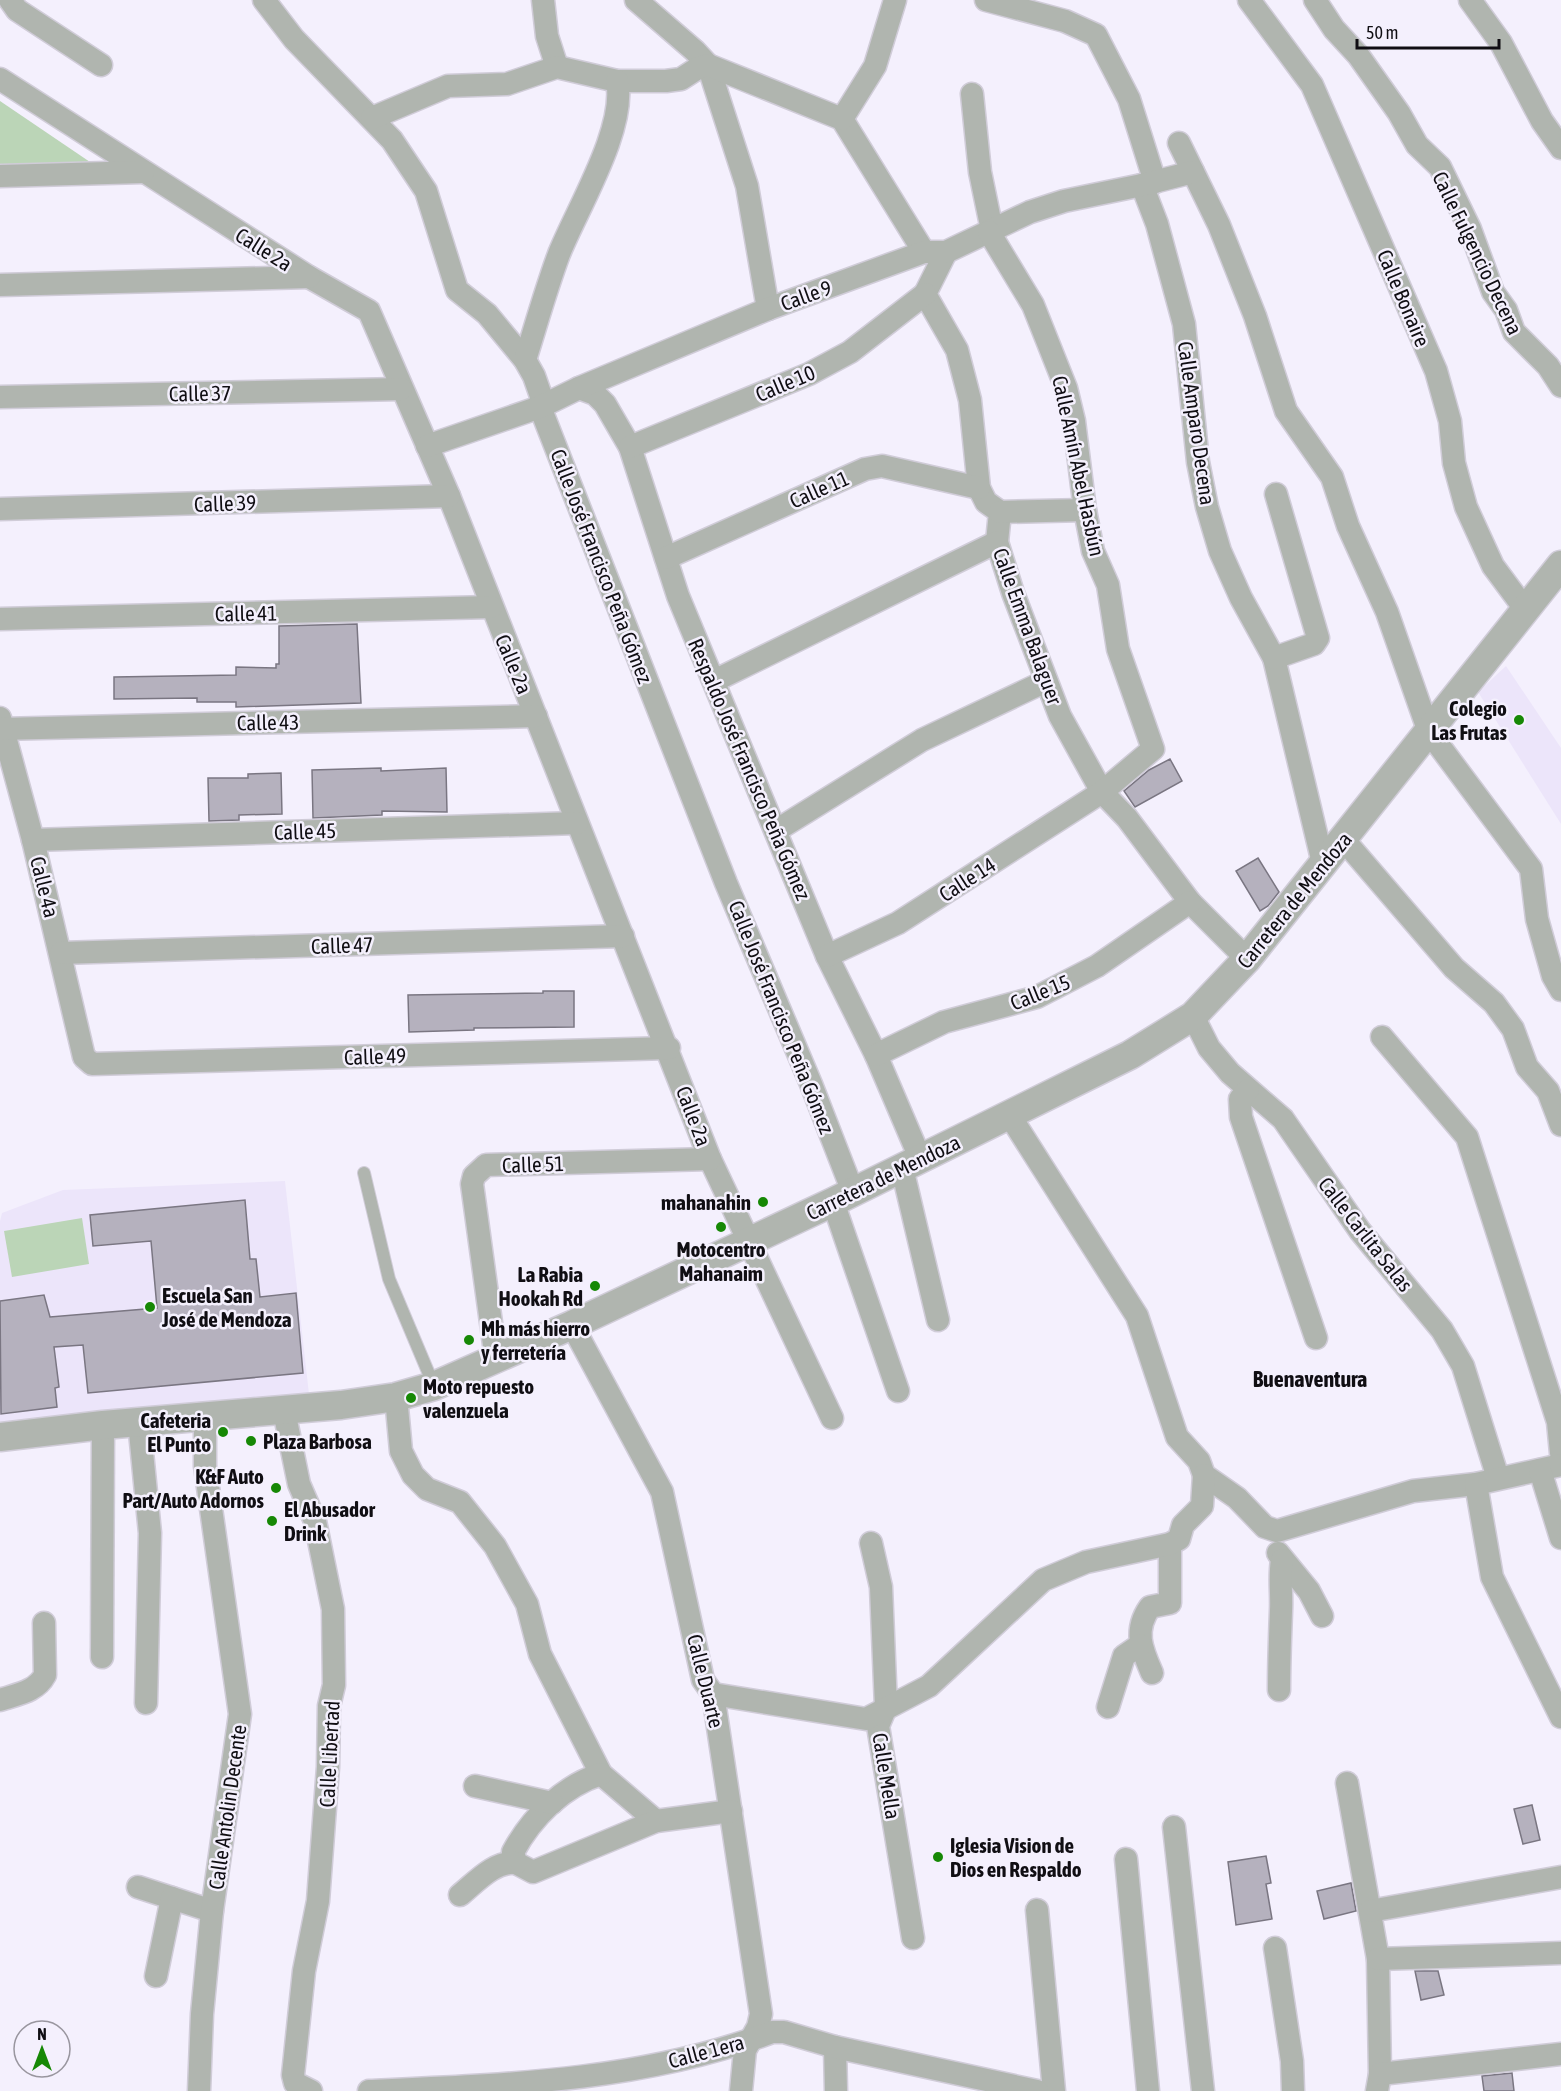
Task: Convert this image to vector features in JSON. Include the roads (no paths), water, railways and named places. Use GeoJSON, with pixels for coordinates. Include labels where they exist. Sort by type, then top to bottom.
{"type":"FeatureCollection","features":[{"type":"Feature","properties":{"kind":"street"},"geometry":{"type":"LineString","coordinates":[[10,0],[16,10],[101,65]]}},
{"type":"Feature","properties":{"kind":"street","name":"Calle José Francisco Peña Gómez"},"geometry":{"type":"LineString","coordinates":[[264,0],[294,39],[392,140],[426,191],[457,290],[487,314],[525,360],[534,376],[541,396],[540,407],[726,883],[811,1084],[898,1391]]}},
{"type":"Feature","properties":{"kind":"street"},"geometry":{"type":"LineString","coordinates":[[543,0],[547,36],[557,67]]}},
{"type":"Feature","properties":{"kind":"street"},"geometry":{"type":"LineString","coordinates":[[636,0],[708,65],[842,120],[935,252],[926,294],[957,351],[964,373],[974,428],[979,488],[986,502],[1000,512],[1085,510]]}},
{"type":"Feature","properties":{"kind":"street"},"geometry":{"type":"LineString","coordinates":[[842,120],[875,66],[895,0]]}},
{"type":"Feature","properties":{"kind":"street","name":"Calle Amparo Decena"},"geometry":{"type":"LineString","coordinates":[[986,0],[1065,21],[1096,35],[1129,99],[1157,224],[1184,324],[1198,462],[1207,507],[1220,552],[1241,598],[1274,658],[1323,863]]}},
{"type":"Feature","properties":{"kind":"street","name":"Calle Bonaire"},"geometry":{"type":"LineString","coordinates":[[1249,0],[1312,85],[1436,371],[1450,421],[1454,463],[1466,507],[1493,566],[1525,609]]}},
{"type":"Feature","properties":{"kind":"street","name":"Calle Fulgencio Decena"},"geometry":{"type":"LineString","coordinates":[[1315,0],[1334,29],[1365,65],[1417,145],[1440,167],[1470,229],[1493,292],[1506,310],[1514,333],[1548,366],[1561,386]]}},
{"type":"Feature","properties":{"kind":"street"},"geometry":{"type":"LineString","coordinates":[[1470,0],[1501,43],[1542,121],[1561,148]]}},
{"type":"Feature","properties":{"kind":"street"},"geometry":{"type":"LineString","coordinates":[[372,118],[448,86],[507,84],[557,67],[617,81],[681,79],[698,68],[708,65]]}},
{"type":"Feature","properties":{"kind":"street"},"geometry":{"type":"LineString","coordinates":[[708,65],[747,186],[768,309]]}},
{"type":"Feature","properties":{"kind":"street","name":"Calle 2a"},"geometry":{"type":"LineString","coordinates":[[0,79],[309,277],[369,311],[449,496],[711,1159],[832,1418]]}},
{"type":"Feature","properties":{"kind":"street"},"geometry":{"type":"LineString","coordinates":[[525,360],[559,255],[601,161],[618,108],[620,94],[617,81]]}},
{"type":"Feature","properties":{"kind":"street","name":"Calle Amín Abel Hasbún"},"geometry":{"type":"LineString","coordinates":[[972,94],[980,172],[991,231],[1033,305],[1055,356],[1074,421],[1085,510],[1093,552],[1108,585],[1118,649],[1153,749],[1102,792]]}},
{"type":"Feature","properties":{"kind":"street"},"geometry":{"type":"LineString","coordinates":[[1179,143],[1219,225],[1251,306],[1286,411],[1332,477],[1348,526],[1387,612],[1430,732],[1531,869],[1537,919],[1552,976],[1561,990]]}},
{"type":"Feature","properties":{"kind":"street"},"geometry":{"type":"LineString","coordinates":[[0,176],[143,172]]}},
{"type":"Feature","properties":{"kind":"street","name":"Calle 9"},"geometry":{"type":"LineString","coordinates":[[428,446],[540,407],[579,388],[768,309],[935,252],[991,231],[1030,212],[1064,201],[1148,184],[1193,172]]}},
{"type":"Feature","properties":{"kind":"street"},"geometry":{"type":"LineString","coordinates":[[0,285],[309,277]]}},
{"type":"Feature","properties":{"kind":"street","name":"Calle 10"},"geometry":{"type":"LineString","coordinates":[[630,447],[809,374],[850,352],[926,294]]}},
{"type":"Feature","properties":{"kind":"street","name":"Respaldo José Francisco Peña Gómez"},"geometry":{"type":"LineString","coordinates":[[579,388],[595,394],[605,404],[630,447],[678,596],[777,830],[827,956],[876,1055],[911,1163],[938,1320]]}},
{"type":"Feature","properties":{"kind":"street","name":"Calle 37"},"geometry":{"type":"LineString","coordinates":[[0,397],[401,389]]}},
{"type":"Feature","properties":{"kind":"street","name":"Calle 11"},"geometry":{"type":"LineString","coordinates":[[666,558],[865,469],[882,466],[979,488]]}},
{"type":"Feature","properties":{"kind":"street"},"geometry":{"type":"LineString","coordinates":[[1274,658],[1314,644],[1318,638],[1276,494]]}},
{"type":"Feature","properties":{"kind":"street","name":"Calle 39"},"geometry":{"type":"LineString","coordinates":[[0,509],[449,496]]}},
{"type":"Feature","properties":{"kind":"street","name":"Calle Emma Balaguer"},"geometry":{"type":"LineString","coordinates":[[1000,512],[997,542],[1060,716],[1102,792],[1127,818],[1190,902],[1247,959]]}},
{"type":"Feature","properties":{"kind":"street"},"geometry":{"type":"LineString","coordinates":[[714,681],[997,542]]}},
{"type":"Feature","properties":{"kind":"street","name":"Carretera de Mendoza"},"geometry":{"type":"LineString","coordinates":[[0,1437],[103,1425],[284,1411],[396,1396],[434,1386],[572,1325],[843,1197],[1130,1055],[1193,1016],[1247,959],[1561,565]]}},
{"type":"Feature","properties":{"kind":"street","name":"Calle 41"},"geometry":{"type":"LineString","coordinates":[[0,619],[491,607]]}},
{"type":"Feature","properties":{"kind":"street"},"geometry":{"type":"LineString","coordinates":[[777,830],[922,740],[1046,681]]}},
{"type":"Feature","properties":{"kind":"street","name":"Calle 43"},"geometry":{"type":"LineString","coordinates":[[1,726],[536,716]]}},
{"type":"Feature","properties":{"kind":"street","name":"Calle 4a"},"geometry":{"type":"LineString","coordinates":[[1,726],[33,840],[84,1057]]}},
{"type":"Feature","properties":{"kind":"street","name":"Calle 14"},"geometry":{"type":"LineString","coordinates":[[827,956],[898,923],[1102,792]]}},
{"type":"Feature","properties":{"kind":"street","name":"Calle 45"},"geometry":{"type":"LineString","coordinates":[[33,840],[577,823]]}},
{"type":"Feature","properties":{"kind":"street"},"geometry":{"type":"LineString","coordinates":[[1343,839],[1454,968],[1494,1003],[1513,1029],[1527,1067],[1548,1091],[1561,1125]]}},
{"type":"Feature","properties":{"kind":"street","name":"Calle 15"},"geometry":{"type":"LineString","coordinates":[[876,1055],[944,1022],[1037,997],[1097,966],[1190,902]]}},
{"type":"Feature","properties":{"kind":"street","name":"Calle 47"},"geometry":{"type":"LineString","coordinates":[[61,953],[623,936]]}},
{"type":"Feature","properties":{"kind":"street","name":"Calle Carlita Salas"},"geometry":{"type":"LineString","coordinates":[[1193,1016],[1209,1048],[1248,1090],[1283,1119],[1360,1231],[1442,1330],[1463,1366],[1498,1478]]}},
{"type":"Feature","properties":{"kind":"street"},"geometry":{"type":"LineString","coordinates":[[1382,1037],[1467,1137],[1558,1422],[1561,1453]]}},
{"type":"Feature","properties":{"kind":"street","name":"Calle 49"},"geometry":{"type":"LineString","coordinates":[[84,1057],[92,1064],[669,1048]]}},
{"type":"Feature","properties":{"kind":"street"},"geometry":{"type":"LineString","coordinates":[[1248,1090],[1240,1099],[1241,1117],[1316,1338]]}},
{"type":"Feature","properties":{"kind":"street"},"geometry":{"type":"LineString","coordinates":[[714,1694],[866,1719],[929,1686],[1042,1580],[1086,1562],[1170,1544],[1179,1539],[1183,1525],[1202,1506],[1204,1475],[1199,1461],[1177,1437],[1137,1316],[1010,1116]]}},
{"type":"Feature","properties":{"kind":"street","name":"Calle 51"},"geometry":{"type":"LineString","coordinates":[[495,1359],[472,1184],[478,1170],[486,1165],[711,1159]]}},
{"type":"Feature","properties":{"kind":"street","name":"Calle Duarte"},"geometry":{"type":"LineString","coordinates":[[572,1325],[662,1492],[703,1680],[714,1694],[761,2014],[752,2039],[745,2050],[741,2091]]}},
{"type":"Feature","properties":{"kind":"street"},"geometry":{"type":"LineString","coordinates":[[396,1396],[401,1451],[413,1474],[427,1489],[460,1502],[495,1546],[526,1604],[540,1654],[602,1774],[656,1821]]}},
{"type":"Feature","properties":{"kind":"street","name":"Calle Libertad"},"geometry":{"type":"LineString","coordinates":[[284,1411],[299,1484],[315,1521],[333,1609],[334,1685],[329,1706],[328,1767],[318,1901],[304,1971],[293,2075],[295,2083],[311,2091]]}},
{"type":"Feature","properties":{"kind":"street","name":"Calle Antolin Decente"},"geometry":{"type":"LineString","coordinates":[[199,2091],[202,2014],[212,1911],[240,1714],[205,1466],[205,1416]]}},
{"type":"Feature","properties":{"kind":"street"},"geometry":{"type":"LineString","coordinates":[[139,1422],[150,1533],[146,1703]]}},
{"type":"Feature","properties":{"kind":"street"},"geometry":{"type":"LineString","coordinates":[[102,1657],[103,1425]]}},
{"type":"Feature","properties":{"kind":"street"},"geometry":{"type":"LineString","coordinates":[[1276,1528],[1413,1491],[1476,1484],[1551,1468],[1561,1538]]}},
{"type":"Feature","properties":{"kind":"street"},"geometry":{"type":"LineString","coordinates":[[1204,1475],[1276,1528],[1282,1560],[1279,1582],[1281,1611],[1278,1628],[1280,1690]]}},
{"type":"Feature","properties":{"kind":"street"},"geometry":{"type":"LineString","coordinates":[[1476,1484],[1492,1577],[1560,1712]]}},
{"type":"Feature","properties":{"kind":"street","name":"Calle Mella"},"geometry":{"type":"LineString","coordinates":[[871,1543],[881,1587],[886,1707],[878,1726],[913,1938]]}},
{"type":"Feature","properties":{"kind":"street"},"geometry":{"type":"LineString","coordinates":[[1152,1673],[1140,1645],[1143,1617],[1150,1607],[1170,1603],[1170,1544]]}},
{"type":"Feature","properties":{"kind":"street"},"geometry":{"type":"LineString","coordinates":[[1282,1560],[1309,1591],[1322,1616]]}},
{"type":"Feature","properties":{"kind":"street"},"geometry":{"type":"LineString","coordinates":[[0,1700],[36,1688],[41,1682],[45,1675],[44,1623]]}},
{"type":"Feature","properties":{"kind":"street"},"geometry":{"type":"LineString","coordinates":[[1108,1707],[1124,1656],[1140,1645]]}},
{"type":"Feature","properties":{"kind":"street"},"geometry":{"type":"LineString","coordinates":[[516,1863],[513,1852],[518,1842],[552,1803],[573,1786],[602,1774]]}},
{"type":"Feature","properties":{"kind":"street"},"geometry":{"type":"LineString","coordinates":[[1347,1783],[1378,1959],[1378,2083],[1561,2054]]}},
{"type":"Feature","properties":{"kind":"street"},"geometry":{"type":"LineString","coordinates":[[475,1786],[552,1803]]}},
{"type":"Feature","properties":{"kind":"street"},"geometry":{"type":"LineString","coordinates":[[460,1894],[496,1867],[505,1863],[516,1863],[533,1872],[656,1821],[731,1811]]}},
{"type":"Feature","properties":{"kind":"street"},"geometry":{"type":"LineString","coordinates":[[1174,1827],[1203,2091]]}},
{"type":"Feature","properties":{"kind":"street"},"geometry":{"type":"LineString","coordinates":[[1126,1859],[1148,2091]]}},
{"type":"Feature","properties":{"kind":"street"},"geometry":{"type":"LineString","coordinates":[[1370,1911],[1561,1877]]}},
{"type":"Feature","properties":{"kind":"street"},"geometry":{"type":"LineString","coordinates":[[138,1887],[212,1911]]}},
{"type":"Feature","properties":{"kind":"street"},"geometry":{"type":"LineString","coordinates":[[156,1976],[172,1898]]}},
{"type":"Feature","properties":{"kind":"street"},"geometry":{"type":"LineString","coordinates":[[1037,1910],[1054,2091]]}},
{"type":"Feature","properties":{"kind":"street"},"geometry":{"type":"LineString","coordinates":[[1275,1948],[1292,2061],[1293,2091]]}},
{"type":"Feature","properties":{"kind":"street"},"geometry":{"type":"LineString","coordinates":[[1378,1959],[1561,1953]]}},
{"type":"Feature","properties":{"kind":"street","name":"Calle 1era"},"geometry":{"type":"LineString","coordinates":[[369,2091],[519,2088],[651,2066],[772,2032],[784,2032],[834,2047],[997,2086],[1037,2091]]}},
{"type":"Feature","properties":{"kind":"street"},"geometry":{"type":"LineString","coordinates":[[834,2047],[836,2091]]}},
{"type":"Feature","properties":{"kind":"lane"},"geometry":{"type":"LineString","coordinates":[[364,1173],[389,1280],[434,1386]]}},
{"type":"Feature","properties":{"kind":"place","name":"Colegio Las Frutas"},"geometry":{"type":"Point","coordinates":[1519,720]}},
{"type":"Feature","properties":{"kind":"place","name":"mahanahin"},"geometry":{"type":"Point","coordinates":[763,1202]}},
{"type":"Feature","properties":{"kind":"place","name":"Motocentro Mahanaim"},"geometry":{"type":"Point","coordinates":[721,1227]}},
{"type":"Feature","properties":{"kind":"place","name":"La Rabia Hookah Rd"},"geometry":{"type":"Point","coordinates":[595,1286]}},
{"type":"Feature","properties":{"kind":"place","name":"Escuela San José de Mendoza"},"geometry":{"type":"Point","coordinates":[150,1307]}},
{"type":"Feature","properties":{"kind":"place","name":"Mh más hierro y ferretería"},"geometry":{"type":"Point","coordinates":[469,1340]}},
{"type":"Feature","properties":{"kind":"place","name":"Moto repuesto valenzuela"},"geometry":{"type":"Point","coordinates":[411,1398]}},
{"type":"Feature","properties":{"kind":"place","name":"Cafeteria El Punto"},"geometry":{"type":"Point","coordinates":[223,1432]}},
{"type":"Feature","properties":{"kind":"place","name":"Plaza Barbosa"},"geometry":{"type":"Point","coordinates":[251,1441]}},
{"type":"Feature","properties":{"kind":"place","name":"K&F Auto Part/Auto Adornos"},"geometry":{"type":"Point","coordinates":[276,1488]}},
{"type":"Feature","properties":{"kind":"place","name":"El Abusador Drink"},"geometry":{"type":"Point","coordinates":[272,1521]}},
{"type":"Feature","properties":{"kind":"place","name":"Iglesia Vision de Dios en Respaldo"},"geometry":{"type":"Point","coordinates":[938,1857]}},
{"type":"Feature","properties":{"kind":"district","name":"Buenaventura"},"geometry":{"type":"Point","coordinates":[1310,1379]}}]}
